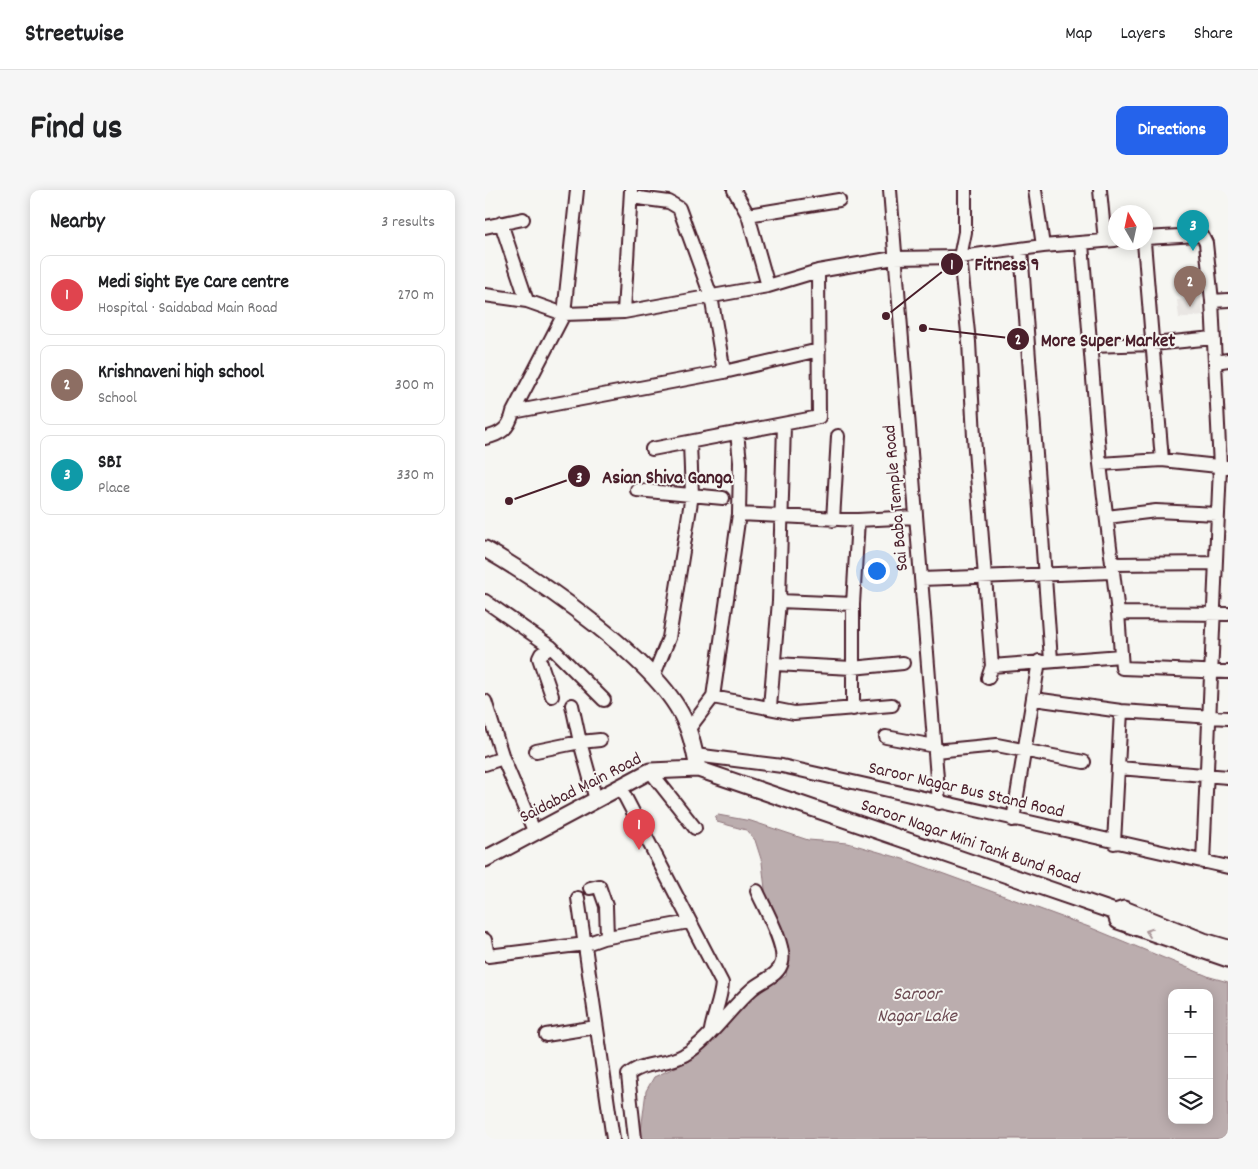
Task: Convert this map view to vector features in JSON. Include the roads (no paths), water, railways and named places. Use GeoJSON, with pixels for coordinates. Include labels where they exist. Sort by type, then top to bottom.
{"type":"FeatureCollection","features":[{"type":"Feature","properties":{"kind":"main road"},"geometry":{"type":"LineString","coordinates":[[485,549],[517,568],[610,636],[653,677],[680,712],[688,730],[697,762]]}},
{"type":"Feature","properties":{"kind":"main road","name":"Saidabad Main Road"},"geometry":{"type":"LineString","coordinates":[[485,859],[650,771],[697,762]]}},
{"type":"Feature","properties":{"kind":"main road","name":"Saroor Nagar Mini Tank Bund Road"},"geometry":{"type":"LineString","coordinates":[[697,762],[1115,912],[1123,909],[1204,941],[1228,948]]}},
{"type":"Feature","properties":{"kind":"main road"},"geometry":{"type":"LineString","coordinates":[[1115,912],[1118,921],[1228,959]]}},
{"type":"Feature","properties":{"kind":"street"},"geometry":{"type":"LineString","coordinates":[[485,438],[505,430],[564,314],[577,190]]}},
{"type":"Feature","properties":{"kind":"street"},"geometry":{"type":"LineString","coordinates":[[734,190],[748,215],[768,286]]}},
{"type":"Feature","properties":{"kind":"street","name":"Sai Baba Temple Road"},"geometry":{"type":"LineString","coordinates":[[890,190],[939,803]]}},
{"type":"Feature","properties":{"kind":"street"},"geometry":{"type":"LineString","coordinates":[[965,190],[965,232],[960,257],[969,342],[990,672],[1045,660],[1121,656]]}},
{"type":"Feature","properties":{"kind":"street"},"geometry":{"type":"LineString","coordinates":[[1035,190],[1043,246]]}},
{"type":"Feature","properties":{"kind":"street"},"geometry":{"type":"LineString","coordinates":[[1100,190],[1108,231]]}},
{"type":"Feature","properties":{"kind":"street"},"geometry":{"type":"LineString","coordinates":[[624,312],[631,193],[669,202],[679,208],[711,296],[725,372]]}},
{"type":"Feature","properties":{"kind":"street"},"geometry":{"type":"LineString","coordinates":[[748,215],[839,200]]}},
{"type":"Feature","properties":{"kind":"street"},"geometry":{"type":"LineString","coordinates":[[485,226],[523,219]]}},
{"type":"Feature","properties":{"kind":"street"},"geometry":{"type":"LineString","coordinates":[[501,223],[527,301]]}},
{"type":"Feature","properties":{"kind":"street"},"geometry":{"type":"LineString","coordinates":[[1153,238],[1203,237],[1206,243],[1212,301],[1213,338],[1222,361],[1224,467],[1217,514],[1220,558],[1213,613],[1208,776],[1203,862]]}},
{"type":"Feature","properties":{"kind":"street"},"geometry":{"type":"LineString","coordinates":[[485,295],[527,301],[564,314],[624,312],[768,286],[818,271],[894,258],[960,257],[1043,246],[1108,241]]}},
{"type":"Feature","properties":{"kind":"street"},"geometry":{"type":"LineString","coordinates":[[1082,244],[1100,464],[1118,613],[1122,668],[1228,672]]}},
{"type":"Feature","properties":{"kind":"street"},"geometry":{"type":"LineString","coordinates":[[1013,820],[1034,699],[1045,660],[1046,573],[1021,249]]}},
{"type":"Feature","properties":{"kind":"street"},"geometry":{"type":"LineString","coordinates":[[1145,250],[1162,460]]}},
{"type":"Feature","properties":{"kind":"street"},"geometry":{"type":"LineString","coordinates":[[653,450],[819,417],[818,271]]}},
{"type":"Feature","properties":{"kind":"street"},"geometry":{"type":"LineString","coordinates":[[1212,301],[1228,300]]}},
{"type":"Feature","properties":{"kind":"street"},"geometry":{"type":"LineString","coordinates":[[1091,346],[1153,344],[1213,338]]}},
{"type":"Feature","properties":{"kind":"street"},"geometry":{"type":"LineString","coordinates":[[513,412],[725,372],[819,350]]}},
{"type":"Feature","properties":{"kind":"street"},"geometry":{"type":"LineString","coordinates":[[770,707],[779,602],[784,425]]}},
{"type":"Feature","properties":{"kind":"street"},"geometry":{"type":"LineString","coordinates":[[688,730],[713,697],[739,514],[740,462],[737,432]]}},
{"type":"Feature","properties":{"kind":"street"},"geometry":{"type":"LineString","coordinates":[[833,520],[838,436]]}},
{"type":"Feature","properties":{"kind":"street"},"geometry":{"type":"LineString","coordinates":[[653,677],[669,638],[692,495],[690,443]]}},
{"type":"Feature","properties":{"kind":"street"},"geometry":{"type":"LineString","coordinates":[[1100,464],[1162,460],[1224,467]]}},
{"type":"Feature","properties":{"kind":"street"},"geometry":{"type":"LineString","coordinates":[[637,490],[723,498]]}},
{"type":"Feature","properties":{"kind":"street"},"geometry":{"type":"LineString","coordinates":[[1107,517],[1156,511],[1217,514]]}},
{"type":"Feature","properties":{"kind":"street"},"geometry":{"type":"LineString","coordinates":[[739,514],[833,520],[916,517]]}},
{"type":"Feature","properties":{"kind":"street"},"geometry":{"type":"LineString","coordinates":[[853,709],[853,604],[858,520]]}},
{"type":"Feature","properties":{"kind":"street"},"geometry":{"type":"LineString","coordinates":[[921,579],[984,579],[1220,558]]}},
{"type":"Feature","properties":{"kind":"street"},"geometry":{"type":"LineString","coordinates":[[779,602],[853,604]]}},
{"type":"Feature","properties":{"kind":"street"},"geometry":{"type":"LineString","coordinates":[[487,604],[551,647],[604,700]]}},
{"type":"Feature","properties":{"kind":"street"},"geometry":{"type":"LineString","coordinates":[[1118,613],[1228,614]]}},
{"type":"Feature","properties":{"kind":"street"},"geometry":{"type":"LineString","coordinates":[[551,647],[541,654],[539,658],[552,696]]}},
{"type":"Feature","properties":{"kind":"street"},"geometry":{"type":"LineString","coordinates":[[775,664],[852,668],[903,664]]}},
{"type":"Feature","properties":{"kind":"street"},"geometry":{"type":"LineString","coordinates":[[713,697],[794,713],[892,705]]}},
{"type":"Feature","properties":{"kind":"street"},"geometry":{"type":"LineString","coordinates":[[1034,699],[1121,710],[1228,718]]}},
{"type":"Feature","properties":{"kind":"street"},"geometry":{"type":"LineString","coordinates":[[485,701],[503,758],[535,833]]}},
{"type":"Feature","properties":{"kind":"street"},"geometry":{"type":"LineString","coordinates":[[572,705],[596,800]]}},
{"type":"Feature","properties":{"kind":"street"},"geometry":{"type":"LineString","coordinates":[[1114,843],[1121,710]]}},
{"type":"Feature","properties":{"kind":"street"},"geometry":{"type":"LineString","coordinates":[[886,737],[935,748],[997,745],[1084,762]]}},
{"type":"Feature","properties":{"kind":"street"},"geometry":{"type":"LineString","coordinates":[[536,751],[600,740]]}},
{"type":"Feature","properties":{"kind":"street"},"geometry":{"type":"LineString","coordinates":[[485,764],[503,758]]}},
{"type":"Feature","properties":{"kind":"street","name":"Saroor Nagar Bus Stand Road"},"geometry":{"type":"LineString","coordinates":[[697,762],[782,766],[1114,843],[1228,867]]}},
{"type":"Feature","properties":{"kind":"street"},"geometry":{"type":"LineString","coordinates":[[1119,768],[1228,777]]}},
{"type":"Feature","properties":{"kind":"street"},"geometry":{"type":"LineString","coordinates":[[650,771],[695,828]]}},
{"type":"Feature","properties":{"kind":"street"},"geometry":{"type":"LineString","coordinates":[[620,787],[722,983],[721,995],[715,1010],[711,1031]]}},
{"type":"Feature","properties":{"kind":"street"},"geometry":{"type":"LineString","coordinates":[[590,888],[599,886],[605,900],[607,937]]}},
{"type":"Feature","properties":{"kind":"street"},"geometry":{"type":"LineString","coordinates":[[635,1139],[628,1075],[635,1068],[668,1063],[685,1055],[755,985],[779,971],[783,960],[780,944],[757,890]]}},
{"type":"Feature","properties":{"kind":"street"},"geometry":{"type":"LineString","coordinates":[[578,898],[613,1139]]}},
{"type":"Feature","properties":{"kind":"street"},"geometry":{"type":"LineString","coordinates":[[485,940],[488,956],[586,944],[607,937],[689,922]]}},
{"type":"Feature","properties":{"kind":"street"},"geometry":{"type":"LineString","coordinates":[[546,1035],[596,1027]]}},
{"type":"Feature","properties":{"kind":"water","name":"Saroor Nagar Lake"},"geometry":{"type":"Polygon","coordinates":[[[718,815],[751,821],[808,840],[848,843],[903,859],[1089,927],[1210,977],[1228,982],[1228,1139],[640,1139],[646,1091],[654,1077],[687,1062],[758,990],[786,976],[789,953],[766,898],[762,862],[755,840],[746,830],[717,822],[715,817],[718,815]]]}},
{"type":"Feature","properties":{"kind":"place","name":"SBI"},"geometry":{"type":"Point","coordinates":[1193,251]}},
{"type":"Feature","properties":{"kind":"place","name":"Krishnaveni high school"},"geometry":{"type":"Point","coordinates":[1190,307]}},
{"type":"Feature","properties":{"kind":"place","name":"Fitness 9"},"geometry":{"type":"Point","coordinates":[886,316]}},
{"type":"Feature","properties":{"kind":"place","name":"More Super Market"},"geometry":{"type":"Point","coordinates":[923,328]}},
{"type":"Feature","properties":{"kind":"place","name":"Asian Shiva Ganga"},"geometry":{"type":"Point","coordinates":[509,501]}},
{"type":"Feature","properties":{"kind":"place","name":"Medi Sight Eye Care centre"},"geometry":{"type":"Point","coordinates":[639,850]}}]}
